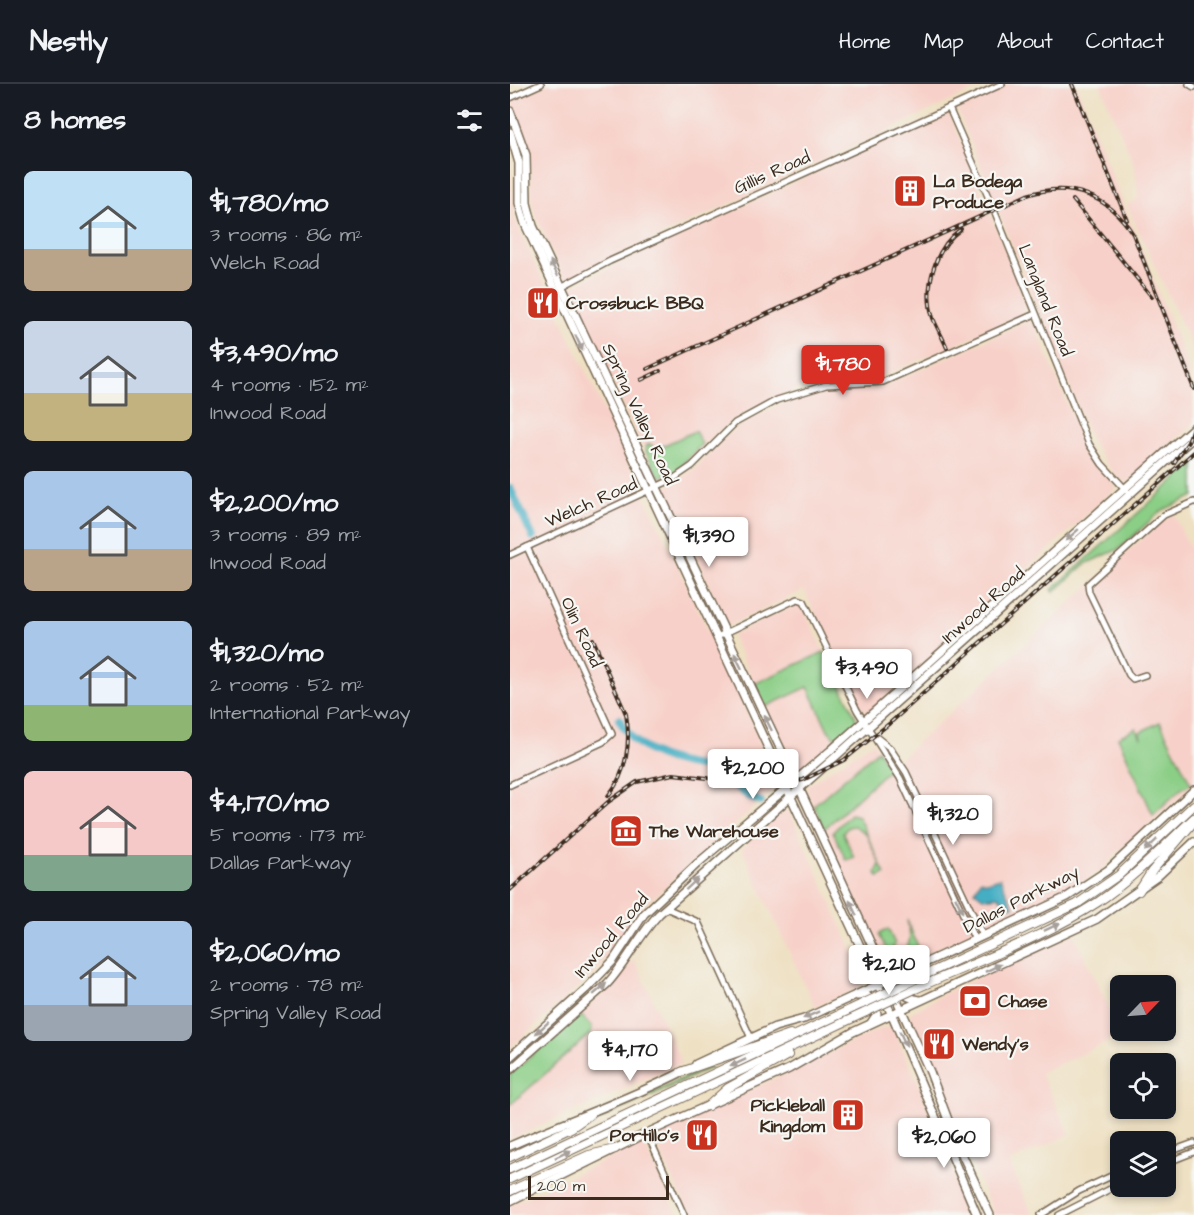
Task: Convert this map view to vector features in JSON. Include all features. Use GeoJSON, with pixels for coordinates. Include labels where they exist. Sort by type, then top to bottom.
{"type":"FeatureCollection","features":[{"type":"Feature","properties":{"kind":"highway"},"geometry":{"type":"LineString","coordinates":[[510,1179],[814,1038],[912,981],[1077,904],[1119,875],[1194,805]]}},
{"type":"Feature","properties":{"kind":"highway"},"geometry":{"type":"LineString","coordinates":[[681,1072],[915,989],[1056,925],[1088,908],[1118,888],[1194,818]]}},
{"type":"Feature","properties":{"kind":"highway"},"geometry":{"type":"LineString","coordinates":[[1139,891],[1152,871],[1194,822]]}},
{"type":"Feature","properties":{"kind":"highway"},"geometry":{"type":"LineString","coordinates":[[510,1169],[809,1028]]}},
{"type":"Feature","properties":{"kind":"highway"},"geometry":{"type":"LineString","coordinates":[[708,1106],[728,1089],[802,1048],[814,1038]]}},
{"type":"Feature","properties":{"kind":"highway"},"geometry":{"type":"LineString","coordinates":[[510,1157],[571,1128],[591,1114]]}},
{"type":"Feature","properties":{"kind":"highway"},"geometry":{"type":"LineString","coordinates":[[510,1191],[590,1155],[615,1149]]}},
{"type":"Feature","properties":{"kind":"main road","name":"Spring Valley Road"},"geometry":{"type":"LineString","coordinates":[[510,111],[526,155],[528,210],[902,1010],[930,1072],[956,1141],[990,1215]]}},
{"type":"Feature","properties":{"kind":"main road","name":"Spring Valley Road"},"geometry":{"type":"LineString","coordinates":[[510,132],[519,163],[519,203],[522,216],[588,363],[892,1015],[977,1215]]}},
{"type":"Feature","properties":{"kind":"main road"},"geometry":{"type":"LineString","coordinates":[[588,363],[597,359]]}},
{"type":"Feature","properties":{"kind":"main road","name":"Inwood Road"},"geometry":{"type":"LineString","coordinates":[[510,1070],[620,969],[648,926],[666,908],[791,795],[798,785],[864,720],[1056,561],[1194,427]]}},
{"type":"Feature","properties":{"kind":"main road","name":"Inwood Road"},"geometry":{"type":"LineString","coordinates":[[510,1057],[613,961],[636,925],[658,901],[718,845],[787,787],[798,785],[869,727],[1050,554],[1194,436]]}},
{"type":"Feature","properties":{"kind":"main road"},"geometry":{"type":"LineString","coordinates":[[1050,554],[1056,561]]}},
{"type":"Feature","properties":{"kind":"main road"},"geometry":{"type":"LineString","coordinates":[[743,692],[751,688]]}},
{"type":"Feature","properties":{"kind":"main road","name":"Dallas Parkway"},"geometry":{"type":"LineString","coordinates":[[510,1146],[555,1125],[591,1114],[751,1038],[804,1019],[1067,897],[1107,870],[1194,790]]}},
{"type":"Feature","properties":{"kind":"main road"},"geometry":{"type":"LineString","coordinates":[[806,827],[814,835],[820,835]]}},
{"type":"Feature","properties":{"kind":"main road"},"geometry":{"type":"LineString","coordinates":[[510,1201],[647,1133],[789,1069],[825,1046],[1097,919],[1139,891],[1194,842]]}},
{"type":"Feature","properties":{"kind":"main road"},"geometry":{"type":"LineString","coordinates":[[718,845],[726,855]]}},
{"type":"Feature","properties":{"kind":"main road"},"geometry":{"type":"LineString","coordinates":[[814,846],[820,847],[833,866]]}},
{"type":"Feature","properties":{"kind":"main road"},"geometry":{"type":"LineString","coordinates":[[658,901],[666,908]]}},
{"type":"Feature","properties":{"kind":"main road"},"geometry":{"type":"LineString","coordinates":[[906,972],[899,981],[900,990],[909,999],[922,1001]]}},
{"type":"Feature","properties":{"kind":"main road"},"geometry":{"type":"LineString","coordinates":[[850,998],[866,995],[876,1005],[876,1017],[864,1028]]}},
{"type":"Feature","properties":{"kind":"main road"},"geometry":{"type":"LineString","coordinates":[[573,1000],[580,1007]]}},
{"type":"Feature","properties":{"kind":"main road"},"geometry":{"type":"LineString","coordinates":[[921,1079],[930,1072]]}},
{"type":"Feature","properties":{"kind":"main road"},"geometry":{"type":"LineString","coordinates":[[947,1146],[956,1141]]}},
{"type":"Feature","properties":{"kind":"street"},"geometry":{"type":"LineString","coordinates":[[510,98],[541,84]]}},
{"type":"Feature","properties":{"kind":"street","name":"Gillis Road"},"geometry":{"type":"LineString","coordinates":[[555,290],[610,261],[1002,84]]}},
{"type":"Feature","properties":{"kind":"street"},"geometry":{"type":"LineString","coordinates":[[1189,84],[1194,87]]}},
{"type":"Feature","properties":{"kind":"street","name":"Langland Road"},"geometry":{"type":"LineString","coordinates":[[949,108],[994,210],[1089,444],[1102,464],[1127,491]]}},
{"type":"Feature","properties":{"kind":"street","name":"Welch Road"},"geometry":{"type":"LineString","coordinates":[[510,555],[658,488],[692,466],[735,423],[777,400],[826,385],[883,382],[1035,314]]}},
{"type":"Feature","properties":{"kind":"street"},"geometry":{"type":"LineString","coordinates":[[1145,675],[1133,679],[1129,675],[1089,592],[1088,584],[1164,515],[1194,502]]}},
{"type":"Feature","properties":{"kind":"street","name":"Olin Road"},"geometry":{"type":"LineString","coordinates":[[510,784],[609,738],[612,729],[527,547]]}},
{"type":"Feature","properties":{"kind":"street"},"geometry":{"type":"LineString","coordinates":[[717,637],[793,601],[801,599],[807,606],[864,720],[905,788],[975,940]]}},
{"type":"Feature","properties":{"kind":"street"},"geometry":{"type":"LineString","coordinates":[[875,736],[890,748],[906,772],[983,936]]}},
{"type":"Feature","properties":{"kind":"street"},"geometry":{"type":"LineString","coordinates":[[666,908],[698,922],[751,1038]]}},
{"type":"Feature","properties":{"kind":"street"},"geometry":{"type":"LineString","coordinates":[[647,1133],[684,1215]]}},
{"type":"Feature","properties":{"kind":"street"},"geometry":{"type":"LineString","coordinates":[[1176,1150],[1194,1143]]}},
{"type":"Feature","properties":{"kind":"street"},"geometry":{"type":"LineString","coordinates":[[1176,1159],[1194,1152]]}},
{"type":"Feature","properties":{"kind":"street"},"geometry":{"type":"LineString","coordinates":[[1041,1215],[1110,1176]]}},
{"type":"Feature","properties":{"kind":"street"},"geometry":{"type":"LineString","coordinates":[[1095,1183],[1100,1194]]}},
{"type":"Feature","properties":{"kind":"street"},"geometry":{"type":"LineString","coordinates":[[1059,1215],[1110,1189]]}},
{"type":"Feature","properties":{"kind":"shaded area"},"geometry":{"type":"Polygon","coordinates":[[[547,84],[987,84],[567,279],[564,278],[536,216],[532,202],[530,156],[512,105],[514,99],[547,84]]]}},
{"type":"Feature","properties":{"kind":"shaded area"},"geometry":{"type":"Polygon","coordinates":[[[1007,84],[1076,84],[1184,357],[1193,392],[1194,423],[1128,482],[1122,481],[1105,462],[1091,440],[958,111],[960,106],[1007,84]]]}},
{"type":"Feature","properties":{"kind":"shaded area"},"geometry":{"type":"Polygon","coordinates":[[[1100,84],[1184,84],[1194,93],[1194,351],[1127,205],[1138,199],[1135,166],[1100,84]]]}},
{"type":"Feature","properties":{"kind":"shaded area"},"geometry":{"type":"Polygon","coordinates":[[[945,112],[950,115],[1025,300],[1022,316],[875,379],[802,387],[782,395],[738,416],[718,432],[685,466],[663,480],[658,479],[570,292],[572,286],[945,112]]]}},
{"type":"Feature","properties":{"kind":"shaded area"},"geometry":{"type":"Polygon","coordinates":[[[510,156],[514,217],[758,736],[777,787],[646,904],[595,972],[510,1048],[510,156]]]}},
{"type":"Feature","properties":{"kind":"shaded area"},"geometry":{"type":"Polygon","coordinates":[[[1029,321],[1034,323],[1084,446],[1116,488],[870,712],[863,710],[859,704],[804,590],[728,626],[665,491],[666,487],[695,469],[726,436],[753,417],[802,395],[886,385],[1029,321]]]}},
{"type":"Feature","properties":{"kind":"shaded area"},"geometry":{"type":"Polygon","coordinates":[[[1174,514],[1194,557],[1194,785],[1114,855],[1105,867],[1070,891],[888,970],[823,829],[1059,613],[1162,521],[1174,514]]]}},
{"type":"Feature","properties":{"kind":"shaded area"},"geometry":{"type":"Polygon","coordinates":[[[798,604],[802,605],[824,652],[754,684],[733,638],[734,634],[798,604]]]}},
{"type":"Feature","properties":{"kind":"shaded area"},"geometry":{"type":"Polygon","coordinates":[[[808,687],[828,730],[838,741],[802,773],[795,772],[765,707],[808,687]]]}},
{"type":"Feature","properties":{"kind":"shaded area"},"geometry":{"type":"Polygon","coordinates":[[[873,742],[878,750],[813,806],[807,790],[808,785],[873,742]]]}},
{"type":"Feature","properties":{"kind":"shaded area"},"geometry":{"type":"Polygon","coordinates":[[[784,810],[790,813],[866,980],[863,986],[815,1007],[742,849],[784,810]]]}},
{"type":"Feature","properties":{"kind":"shaded area"},"geometry":{"type":"Polygon","coordinates":[[[1074,934],[1110,1010],[1110,1041],[1040,1073],[1070,1134],[1009,1162],[1033,1215],[994,1215],[909,1014],[947,992],[1074,934]]]}},
{"type":"Feature","properties":{"kind":"shaded area"},"geometry":{"type":"Polygon","coordinates":[[[634,959],[682,1063],[510,1139],[510,1076],[613,985],[634,959]]]}},
{"type":"Feature","properties":{"kind":"shaded area"},"geometry":{"type":"Polygon","coordinates":[[[884,1027],[890,1027],[894,1031],[917,1080],[970,1215],[690,1215],[654,1139],[656,1134],[884,1027]]]}},
{"type":"Feature","properties":{"kind":"shaded area"},"geometry":{"type":"Polygon","coordinates":[[[643,1142],[678,1215],[510,1215],[510,1205],[643,1142]]]}},
{"type":"Feature","properties":{"kind":"green space"},"geometry":{"type":"Polygon","coordinates":[[[695,431],[702,444],[676,471],[659,477],[646,452],[646,446],[650,444],[656,449],[695,431]]]}},
{"type":"Feature","properties":{"kind":"green space"},"geometry":{"type":"Polygon","coordinates":[[[1194,463],[1194,496],[1161,511],[1119,549],[1085,564],[1054,592],[1052,590],[1055,587],[1194,463]]]}},
{"type":"Feature","properties":{"kind":"green space"},"geometry":{"type":"Polygon","coordinates":[[[824,652],[856,717],[856,724],[838,741],[828,730],[808,687],[765,707],[754,684],[824,652]]]}},
{"type":"Feature","properties":{"kind":"green space"},"geometry":{"type":"Polygon","coordinates":[[[1160,722],[1191,784],[1181,789],[1153,815],[1118,737],[1136,728],[1141,738],[1140,732],[1160,722]]]}},
{"type":"Feature","properties":{"kind":"green space"},"geometry":{"type":"Polygon","coordinates":[[[878,750],[889,769],[824,829],[814,805],[878,750]]]}},
{"type":"Feature","properties":{"kind":"green space"},"geometry":{"type":"Polygon","coordinates":[[[850,814],[858,816],[885,874],[878,877],[876,873],[880,864],[866,834],[854,826],[848,827],[843,833],[854,857],[846,860],[833,832],[850,814]]]}},
{"type":"Feature","properties":{"kind":"green space"},"geometry":{"type":"Polygon","coordinates":[[[907,920],[918,947],[897,959],[891,959],[879,934],[888,929],[895,944],[893,947],[899,951],[905,950],[910,939],[907,920]]]}},
{"type":"Feature","properties":{"kind":"green space"},"geometry":{"type":"Polygon","coordinates":[[[581,1015],[592,1027],[591,1033],[510,1105],[510,1075],[576,1016],[581,1015]]]}},
{"type":"Feature","properties":{"kind":"green space"},"geometry":{"type":"Polygon","coordinates":[[[710,1066],[711,1068],[585,1126],[584,1123],[597,1116],[710,1066]]]}},
{"type":"Feature","properties":{"kind":"water"},"geometry":{"type":"Polygon","coordinates":[[[1000,878],[1013,906],[1010,907],[998,896],[984,898],[975,891],[980,880],[987,882],[1000,878]]]}},
{"type":"Feature","properties":{"kind":"waterway"},"geometry":{"type":"LineString","coordinates":[[510,488],[533,537]]}},
{"type":"Feature","properties":{"kind":"waterway"},"geometry":{"type":"LineString","coordinates":[[619,719],[632,738],[650,751],[670,760],[719,772],[748,796],[761,802]]}},
{"type":"Feature","properties":{"kind":"railway"},"geometry":{"type":"LineString","coordinates":[[1072,84],[1127,220]]}},
{"type":"Feature","properties":{"kind":"railway"},"geometry":{"type":"LineString","coordinates":[[647,369],[1027,195],[1058,190],[1073,191],[1100,201],[1112,209],[1133,234],[1194,389]]}},
{"type":"Feature","properties":{"kind":"railway"},"geometry":{"type":"LineString","coordinates":[[1073,200],[1152,297]]}},
{"type":"Feature","properties":{"kind":"railway"},"geometry":{"type":"LineString","coordinates":[[947,348],[930,306],[931,281],[944,246],[961,229]]}},
{"type":"Feature","properties":{"kind":"railway"},"geometry":{"type":"LineString","coordinates":[[641,380],[660,371]]}},
{"type":"Feature","properties":{"kind":"railway"},"geometry":{"type":"LineString","coordinates":[[1174,463],[1188,442],[1194,424]]}},
{"type":"Feature","properties":{"kind":"railway"},"geometry":{"type":"LineString","coordinates":[[510,890],[608,802],[637,782],[673,774],[767,785],[803,780],[844,760],[890,723],[1194,452]]}},
{"type":"Feature","properties":{"kind":"railway"},"geometry":{"type":"LineString","coordinates":[[593,639],[626,714],[628,735],[626,757],[620,777],[608,796]]}},
{"type":"Feature","properties":{"kind":"place","name":"La Bodega Produce"},"geometry":{"type":"Point","coordinates":[910,191]}},
{"type":"Feature","properties":{"kind":"place","name":"Crossbuck BBQ"},"geometry":{"type":"Point","coordinates":[543,303]}},
{"type":"Feature","properties":{"kind":"place","name":"The Warehouse"},"geometry":{"type":"Point","coordinates":[626,831]}},
{"type":"Feature","properties":{"kind":"place","name":"Chase"},"geometry":{"type":"Point","coordinates":[975,1001]}},
{"type":"Feature","properties":{"kind":"place","name":"Wendy's"},"geometry":{"type":"Point","coordinates":[939,1044]}},
{"type":"Feature","properties":{"kind":"place","name":"Pickleball Kingdom"},"geometry":{"type":"Point","coordinates":[848,1115]}},
{"type":"Feature","properties":{"kind":"place","name":"Portillo's"},"geometry":{"type":"Point","coordinates":[702,1135]}}]}
